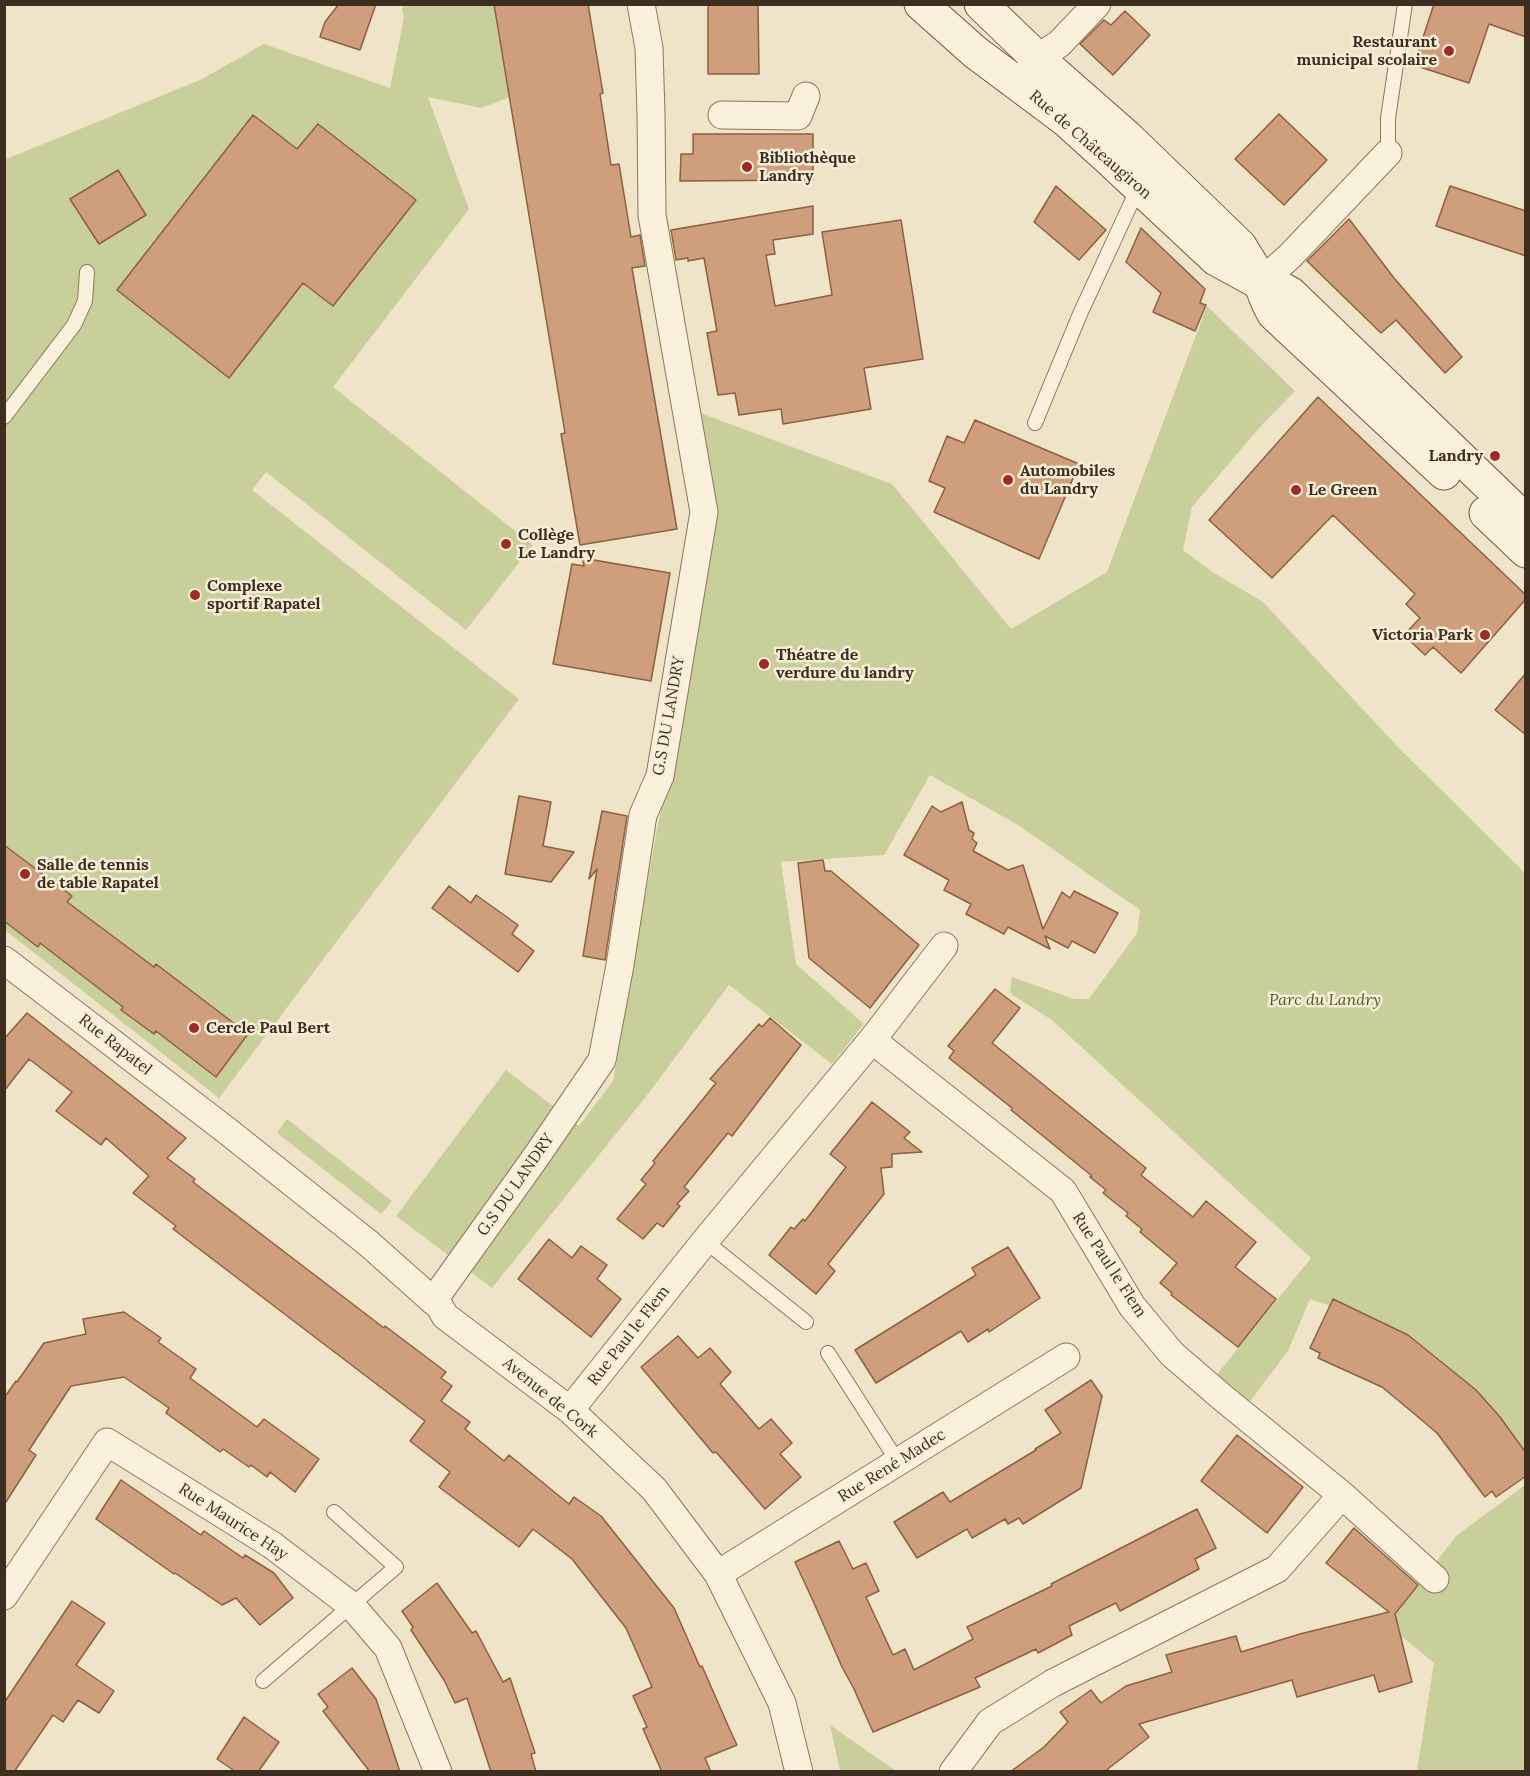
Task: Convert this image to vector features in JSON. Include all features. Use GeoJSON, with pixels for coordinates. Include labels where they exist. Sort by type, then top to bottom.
{"type":"FeatureCollection","features":[{"type":"Feature","properties":{"kind":"main road","name":"Rue de Châteaugiron"},"geometry":{"type":"LineString","coordinates":[[921,4],[975,52],[1066,120],[1145,173],[1240,246],[1250,261],[1265,300],[1274,314],[1526,551]]}},
{"type":"Feature","properties":{"kind":"main road","name":"Rue de Châteaugiron"},"geometry":{"type":"LineString","coordinates":[[981,4],[1037,58],[1128,138],[1145,173]]}},
{"type":"Feature","properties":{"kind":"main road"},"geometry":{"type":"LineString","coordinates":[[1260,283],[1277,286],[1292,294],[1526,521]]}},
{"type":"Feature","properties":{"kind":"street","name":"G.S DU LANDRY"},"geometry":{"type":"LineString","coordinates":[[433,1301],[603,1060],[643,815],[660,776],[704,512],[652,215],[649,48],[641,4]]}},
{"type":"Feature","properties":{"kind":"street"},"geometry":{"type":"LineString","coordinates":[[1020,86],[1037,58],[1059,44],[1097,4]]}},
{"type":"Feature","properties":{"kind":"street"},"geometry":{"type":"LineString","coordinates":[[722,115],[798,116],[806,96]]}},
{"type":"Feature","properties":{"kind":"street"},"geometry":{"type":"LineString","coordinates":[[1260,283],[1290,256],[1388,153]]}},
{"type":"Feature","properties":{"kind":"street","name":"Rue Paul le Flem"},"geometry":{"type":"LineString","coordinates":[[570,1410],[705,1241],[873,1040],[944,946]]}},
{"type":"Feature","properties":{"kind":"street","name":"Rue Rapatel"},"geometry":{"type":"LineString","coordinates":[[6,965],[226,1130]]}},
{"type":"Feature","properties":{"kind":"street","name":"Rue Paul le Flem"},"geometry":{"type":"LineString","coordinates":[[873,1040],[1063,1191],[1132,1306],[1172,1354],[1342,1495],[1436,1579]]}},
{"type":"Feature","properties":{"kind":"street","name":"Avenue de Cork"},"geometry":{"type":"LineString","coordinates":[[226,1130],[368,1243],[440,1307],[445,1316],[570,1410],[654,1489],[718,1574],[782,1703],[799,1772]]}},
{"type":"Feature","properties":{"kind":"street","name":"Rue René Madec"},"geometry":{"type":"LineString","coordinates":[[718,1574],[1066,1357]]}},
{"type":"Feature","properties":{"kind":"street","name":"Rue Maurice Hay"},"geometry":{"type":"LineString","coordinates":[[4,1596],[107,1442],[272,1545],[352,1606],[388,1648],[438,1772]]}},
{"type":"Feature","properties":{"kind":"street"},"geometry":{"type":"LineString","coordinates":[[953,1772],[990,1722],[1053,1683],[1277,1569],[1342,1495]]}},
{"type":"Feature","properties":{"kind":"lane"},"geometry":{"type":"LineString","coordinates":[[1388,153],[1388,118],[1405,4]]}},
{"type":"Feature","properties":{"kind":"lane"},"geometry":{"type":"LineString","coordinates":[[1035,423],[1080,314],[1145,173]]}},
{"type":"Feature","properties":{"kind":"lane"},"geometry":{"type":"LineString","coordinates":[[4,417],[74,325],[86,301],[87,272]]}},
{"type":"Feature","properties":{"kind":"lane"},"geometry":{"type":"LineString","coordinates":[[705,1241],[806,1322]]}},
{"type":"Feature","properties":{"kind":"lane"},"geometry":{"type":"LineString","coordinates":[[828,1353],[898,1462]]}},
{"type":"Feature","properties":{"kind":"lane"},"geometry":{"type":"LineString","coordinates":[[263,1681],[396,1567],[334,1512]]}},
{"type":"Feature","properties":{"kind":"green space","name":"Complexe sportif Rapatel"},"geometry":{"type":"Polygon","coordinates":[[[404,5],[495,5],[510,97],[481,108],[428,97],[469,209],[333,387],[533,545],[466,630],[266,472],[252,490],[519,699],[219,1098],[5,930],[4,160],[200,80],[264,44],[390,88],[404,17],[402,10],[404,5]]]}},
{"type":"Feature","properties":{"kind":"green space","name":"Parc du Landry"},"geometry":{"type":"Polygon","coordinates":[[[1207,306],[1295,391],[1260,427],[1192,507],[1183,550],[1214,573],[1263,602],[1396,745],[1525,873],[1525,1459],[1376,1322],[1310,1299],[1288,1351],[1245,1408],[1214,1378],[1311,1258],[1052,1020],[1010,993],[1012,977],[1074,999],[1089,999],[1137,933],[1140,910],[1018,825],[930,775],[884,855],[781,862],[796,964],[864,1024],[832,1064],[729,985],[648,1094],[492,1288],[396,1216],[506,1070],[579,1126],[613,1081],[656,834],[708,560],[695,411],[892,484],[1011,629],[1107,572],[1207,306]]]}},
{"type":"Feature","properties":{"kind":"green space"},"geometry":{"type":"Polygon","coordinates":[[[287,1119],[392,1201],[381,1214],[277,1133],[287,1119]]]}},
{"type":"Feature","properties":{"kind":"green space"},"geometry":{"type":"Polygon","coordinates":[[[1525,1485],[1525,1771],[1417,1771],[1434,1663],[1388,1625],[1456,1536],[1525,1485]]]}},
{"type":"Feature","properties":{"kind":"green space"},"geometry":{"type":"Polygon","coordinates":[[[830,1725],[896,1771],[840,1771],[830,1725]]]}},
{"type":"Feature","properties":{"kind":"building"},"geometry":{"type":"Polygon","coordinates":[[[339,4],[376,4],[360,50],[320,37],[325,22],[339,4]]]}},
{"type":"Feature","properties":{"kind":"building"},"geometry":{"type":"Polygon","coordinates":[[[494,4],[588,4],[603,93],[600,94],[611,165],[619,164],[631,237],[640,235],[645,266],[632,268],[677,529],[580,545],[561,434],[565,433],[494,4]]]}},
{"type":"Feature","properties":{"kind":"building"},"geometry":{"type":"Polygon","coordinates":[[[708,4],[758,4],[759,74],[708,74],[708,4]]]}},
{"type":"Feature","properties":{"kind":"building","name":"Restaurant municipal scolaire"},"geometry":{"type":"Polygon","coordinates":[[[1434,4],[1526,4],[1526,37],[1489,24],[1469,83],[1414,65],[1434,4]]]}},
{"type":"Feature","properties":{"kind":"building"},"geometry":{"type":"Polygon","coordinates":[[[1125,11],[1150,35],[1113,75],[1080,44],[1104,20],[1111,25],[1125,11]]]}},
{"type":"Feature","properties":{"kind":"building"},"geometry":{"type":"Polygon","coordinates":[[[1279,114],[1327,160],[1284,205],[1235,159],[1279,114]]]}},
{"type":"Feature","properties":{"kind":"building"},"geometry":{"type":"Polygon","coordinates":[[[253,115],[297,149],[318,124],[416,200],[333,306],[303,283],[229,378],[117,290],[253,115]]]}},
{"type":"Feature","properties":{"kind":"building","name":"Bibliothèque Landry"},"geometry":{"type":"Polygon","coordinates":[[[693,134],[813,134],[813,180],[680,181],[681,154],[693,154],[693,134]]]}},
{"type":"Feature","properties":{"kind":"building"},"geometry":{"type":"Polygon","coordinates":[[[118,170],[146,215],[99,244],[70,199],[118,170]]]}},
{"type":"Feature","properties":{"kind":"building"},"geometry":{"type":"Polygon","coordinates":[[[1056,186],[1106,230],[1079,260],[1034,222],[1056,186]]]}},
{"type":"Feature","properties":{"kind":"building"},"geometry":{"type":"Polygon","coordinates":[[[1450,186],[1526,211],[1526,256],[1436,226],[1450,186]]]}},
{"type":"Feature","properties":{"kind":"building"},"geometry":{"type":"Polygon","coordinates":[[[813,206],[813,234],[773,240],[775,254],[766,255],[775,306],[832,295],[822,232],[901,220],[923,359],[864,368],[871,409],[783,424],[781,409],[739,415],[735,393],[718,395],[707,333],[717,331],[704,258],[688,261],[688,258],[676,260],[671,230],[813,206]]]}},
{"type":"Feature","properties":{"kind":"building"},"geometry":{"type":"Polygon","coordinates":[[[1349,219],[1394,278],[1462,357],[1445,373],[1396,320],[1381,333],[1307,261],[1349,219]]]}},
{"type":"Feature","properties":{"kind":"building"},"geometry":{"type":"Polygon","coordinates":[[[1141,228],[1205,289],[1200,303],[1206,305],[1195,331],[1153,312],[1161,293],[1126,262],[1141,228]]]}},
{"type":"Feature","properties":{"kind":"building"},"geometry":{"type":"Polygon","coordinates":[[[1318,397],[1526,595],[1526,599],[1461,673],[1433,647],[1425,655],[1404,635],[1420,618],[1406,604],[1415,594],[1333,515],[1272,578],[1209,520],[1318,397]]]}},
{"type":"Feature","properties":{"kind":"building"},"geometry":{"type":"Polygon","coordinates":[[[975,420],[1079,464],[1039,559],[934,512],[945,488],[929,481],[947,436],[964,443],[975,420]]]}},
{"type":"Feature","properties":{"kind":"building"},"geometry":{"type":"Polygon","coordinates":[[[582,558],[670,573],[651,681],[553,664],[572,564],[584,566],[582,558]]]}},
{"type":"Feature","properties":{"kind":"building"},"geometry":{"type":"Polygon","coordinates":[[[1526,673],[1526,735],[1495,710],[1526,673]]]}},
{"type":"Feature","properties":{"kind":"building"},"geometry":{"type":"Polygon","coordinates":[[[519,796],[551,802],[543,846],[574,852],[551,882],[505,874],[519,796]]]}},
{"type":"Feature","properties":{"kind":"building"},"geometry":{"type":"Polygon","coordinates":[[[962,802],[969,830],[974,833],[972,839],[977,843],[973,851],[1008,870],[1023,865],[1043,929],[1062,892],[1070,898],[1074,891],[1118,913],[1095,953],[1072,941],[1068,948],[1045,936],[1050,949],[1008,927],[1004,934],[966,914],[971,904],[944,890],[949,880],[904,855],[932,806],[941,812],[962,802]]]}},
{"type":"Feature","properties":{"kind":"building"},"geometry":{"type":"Polygon","coordinates":[[[602,811],[627,816],[605,960],[583,956],[597,869],[589,879],[602,811]]]}},
{"type":"Feature","properties":{"kind":"building"},"geometry":{"type":"Polygon","coordinates":[[[4,845],[72,896],[67,902],[154,967],[156,964],[248,1034],[216,1077],[156,1031],[154,1034],[121,1010],[123,1007],[40,943],[38,947],[4,921],[4,845]]]}},
{"type":"Feature","properties":{"kind":"building"},"geometry":{"type":"Polygon","coordinates":[[[823,860],[825,871],[831,871],[919,945],[870,1008],[809,958],[798,863],[823,860]]]}},
{"type":"Feature","properties":{"kind":"building"},"geometry":{"type":"Polygon","coordinates":[[[449,886],[471,903],[476,895],[518,925],[512,934],[534,951],[518,972],[432,908],[449,886]]]}},
{"type":"Feature","properties":{"kind":"building"},"geometry":{"type":"Polygon","coordinates":[[[995,989],[1020,1008],[992,1043],[1146,1168],[1141,1175],[1193,1217],[1206,1201],[1256,1242],[1235,1267],[1276,1299],[1238,1347],[1171,1295],[1172,1293],[1160,1283],[1177,1263],[1140,1232],[1142,1229],[1126,1216],[1128,1213],[1103,1193],[1106,1190],[1090,1177],[1092,1176],[949,1058],[954,1051],[948,1046],[995,989]]]}},
{"type":"Feature","properties":{"kind":"building"},"geometry":{"type":"Polygon","coordinates":[[[27,1013],[186,1138],[167,1158],[195,1179],[193,1182],[384,1328],[385,1326],[446,1372],[441,1378],[452,1386],[441,1401],[470,1422],[465,1429],[504,1461],[509,1455],[569,1504],[574,1497],[601,1516],[674,1608],[737,1745],[705,1758],[711,1772],[662,1772],[643,1729],[647,1727],[633,1696],[652,1687],[626,1628],[572,1559],[533,1529],[519,1547],[439,1487],[450,1472],[410,1441],[425,1421],[173,1229],[176,1226],[133,1193],[149,1176],[106,1138],[101,1145],[56,1111],[72,1092],[29,1059],[4,1091],[4,1039],[27,1013]]]}},
{"type":"Feature","properties":{"kind":"building"},"geometry":{"type":"Polygon","coordinates":[[[770,1018],[801,1045],[732,1136],[728,1133],[684,1187],[689,1191],[677,1204],[680,1206],[663,1227],[657,1223],[643,1239],[617,1219],[646,1184],[641,1180],[655,1163],[653,1161],[716,1083],[710,1079],[759,1024],[762,1027],[770,1018]]]}},
{"type":"Feature","properties":{"kind":"building"},"geometry":{"type":"Polygon","coordinates":[[[872,1102],[910,1132],[904,1138],[922,1152],[892,1154],[892,1167],[881,1168],[884,1194],[828,1264],[835,1271],[816,1294],[769,1255],[791,1227],[794,1229],[803,1219],[805,1221],[846,1167],[830,1154],[872,1102]]]}},
{"type":"Feature","properties":{"kind":"building"},"geometry":{"type":"Polygon","coordinates":[[[549,1239],[572,1258],[581,1246],[607,1265],[597,1279],[621,1299],[591,1337],[518,1279],[549,1239]]]}},
{"type":"Feature","properties":{"kind":"building"},"geometry":{"type":"Polygon","coordinates":[[[1008,1247],[1040,1298],[989,1332],[988,1329],[968,1342],[961,1331],[876,1383],[855,1350],[976,1275],[972,1268],[1008,1247]]]}},
{"type":"Feature","properties":{"kind":"building"},"geometry":{"type":"Polygon","coordinates":[[[1333,1299],[1408,1335],[1476,1390],[1500,1417],[1526,1453],[1526,1476],[1496,1497],[1492,1491],[1485,1497],[1437,1433],[1411,1411],[1382,1387],[1318,1358],[1320,1353],[1310,1348],[1333,1299]]]}},
{"type":"Feature","properties":{"kind":"building"},"geometry":{"type":"Polygon","coordinates":[[[124,1312],[161,1338],[158,1342],[196,1369],[190,1378],[257,1427],[264,1419],[319,1459],[295,1492],[270,1472],[267,1477],[223,1449],[220,1452],[166,1413],[169,1408],[124,1377],[71,1386],[29,1450],[36,1455],[4,1505],[4,1398],[44,1343],[86,1334],[83,1319],[124,1312]]]}},
{"type":"Feature","properties":{"kind":"building"},"geometry":{"type":"Polygon","coordinates":[[[678,1336],[698,1358],[710,1348],[731,1372],[720,1384],[759,1429],[771,1419],[792,1443],[780,1454],[801,1477],[765,1509],[716,1452],[713,1453],[641,1367],[678,1336]]]}},
{"type":"Feature","properties":{"kind":"building"},"geometry":{"type":"Polygon","coordinates":[[[1091,1380],[1102,1396],[1081,1488],[1023,1524],[1019,1518],[1008,1524],[1005,1519],[972,1538],[967,1529],[917,1558],[894,1522],[943,1492],[950,1502],[1061,1433],[1045,1410],[1091,1380]]]}},
{"type":"Feature","properties":{"kind":"building"},"geometry":{"type":"Polygon","coordinates":[[[1237,1435],[1303,1487],[1267,1533],[1201,1481],[1237,1435]]]}},
{"type":"Feature","properties":{"kind":"building"},"geometry":{"type":"Polygon","coordinates":[[[121,1480],[201,1535],[204,1531],[243,1558],[245,1555],[274,1573],[293,1598],[260,1625],[236,1598],[222,1605],[174,1574],[96,1519],[121,1480]]]}},
{"type":"Feature","properties":{"kind":"building"},"geometry":{"type":"Polygon","coordinates":[[[1197,1509],[1216,1548],[1195,1559],[1199,1569],[1120,1611],[1116,1603],[1069,1626],[1072,1635],[1038,1653],[1036,1649],[975,1678],[980,1687],[873,1732],[795,1562],[839,1541],[853,1569],[866,1563],[879,1591],[866,1597],[893,1655],[905,1649],[914,1670],[973,1639],[967,1627],[1052,1586],[1051,1584],[1197,1509]]]}},
{"type":"Feature","properties":{"kind":"building"},"geometry":{"type":"Polygon","coordinates":[[[1354,1528],[1418,1585],[1395,1614],[1412,1682],[1379,1692],[1374,1675],[1297,1697],[1292,1680],[1139,1724],[1149,1737],[1104,1772],[1010,1772],[1044,1747],[1068,1722],[1060,1712],[1091,1690],[1101,1703],[1126,1686],[1172,1672],[1166,1655],[1236,1636],[1241,1652],[1300,1634],[1389,1612],[1326,1563],[1354,1528]]]}},
{"type":"Feature","properties":{"kind":"building"},"geometry":{"type":"Polygon","coordinates":[[[437,1583],[472,1633],[476,1631],[503,1682],[510,1678],[535,1753],[531,1754],[536,1772],[491,1772],[467,1698],[455,1703],[444,1680],[411,1630],[413,1627],[402,1611],[437,1583]]]}},
{"type":"Feature","properties":{"kind":"building"},"geometry":{"type":"Polygon","coordinates":[[[72,1601],[105,1623],[76,1665],[114,1691],[99,1713],[78,1700],[63,1722],[53,1715],[14,1772],[4,1772],[4,1703],[72,1601]]]}},
{"type":"Feature","properties":{"kind":"building"},"geometry":{"type":"Polygon","coordinates":[[[352,1668],[376,1699],[400,1772],[370,1772],[323,1711],[328,1707],[318,1694],[352,1668]]]}},
{"type":"Feature","properties":{"kind":"building"},"geometry":{"type":"Polygon","coordinates":[[[244,1717],[279,1742],[258,1772],[236,1772],[217,1759],[244,1717]]]}},
{"type":"Feature","properties":{"kind":"place","name":"Restaurant municipal scolaire"},"geometry":{"type":"Point","coordinates":[1449,51]}},
{"type":"Feature","properties":{"kind":"place","name":"Bibliothèque Landry"},"geometry":{"type":"Point","coordinates":[747,167]}},
{"type":"Feature","properties":{"kind":"place","name":"Landry"},"geometry":{"type":"Point","coordinates":[1495,456]}},
{"type":"Feature","properties":{"kind":"place","name":"Automobiles du Landry"},"geometry":{"type":"Point","coordinates":[1008,480]}},
{"type":"Feature","properties":{"kind":"place","name":"Le Green"},"geometry":{"type":"Point","coordinates":[1296,490]}},
{"type":"Feature","properties":{"kind":"place","name":"Collège Le Landry"},"geometry":{"type":"Point","coordinates":[506,544]}},
{"type":"Feature","properties":{"kind":"place","name":"Complexe sportif Rapatel"},"geometry":{"type":"Point","coordinates":[195,595]}},
{"type":"Feature","properties":{"kind":"place","name":"Victoria Park"},"geometry":{"type":"Point","coordinates":[1485,635]}},
{"type":"Feature","properties":{"kind":"place","name":"Théatre de verdure du landry"},"geometry":{"type":"Point","coordinates":[764,664]}},
{"type":"Feature","properties":{"kind":"place","name":"Salle de tennis de table Rapatel"},"geometry":{"type":"Point","coordinates":[25,874]}},
{"type":"Feature","properties":{"kind":"place","name":"Cercle Paul Bert"},"geometry":{"type":"Point","coordinates":[194,1028]}}]}
